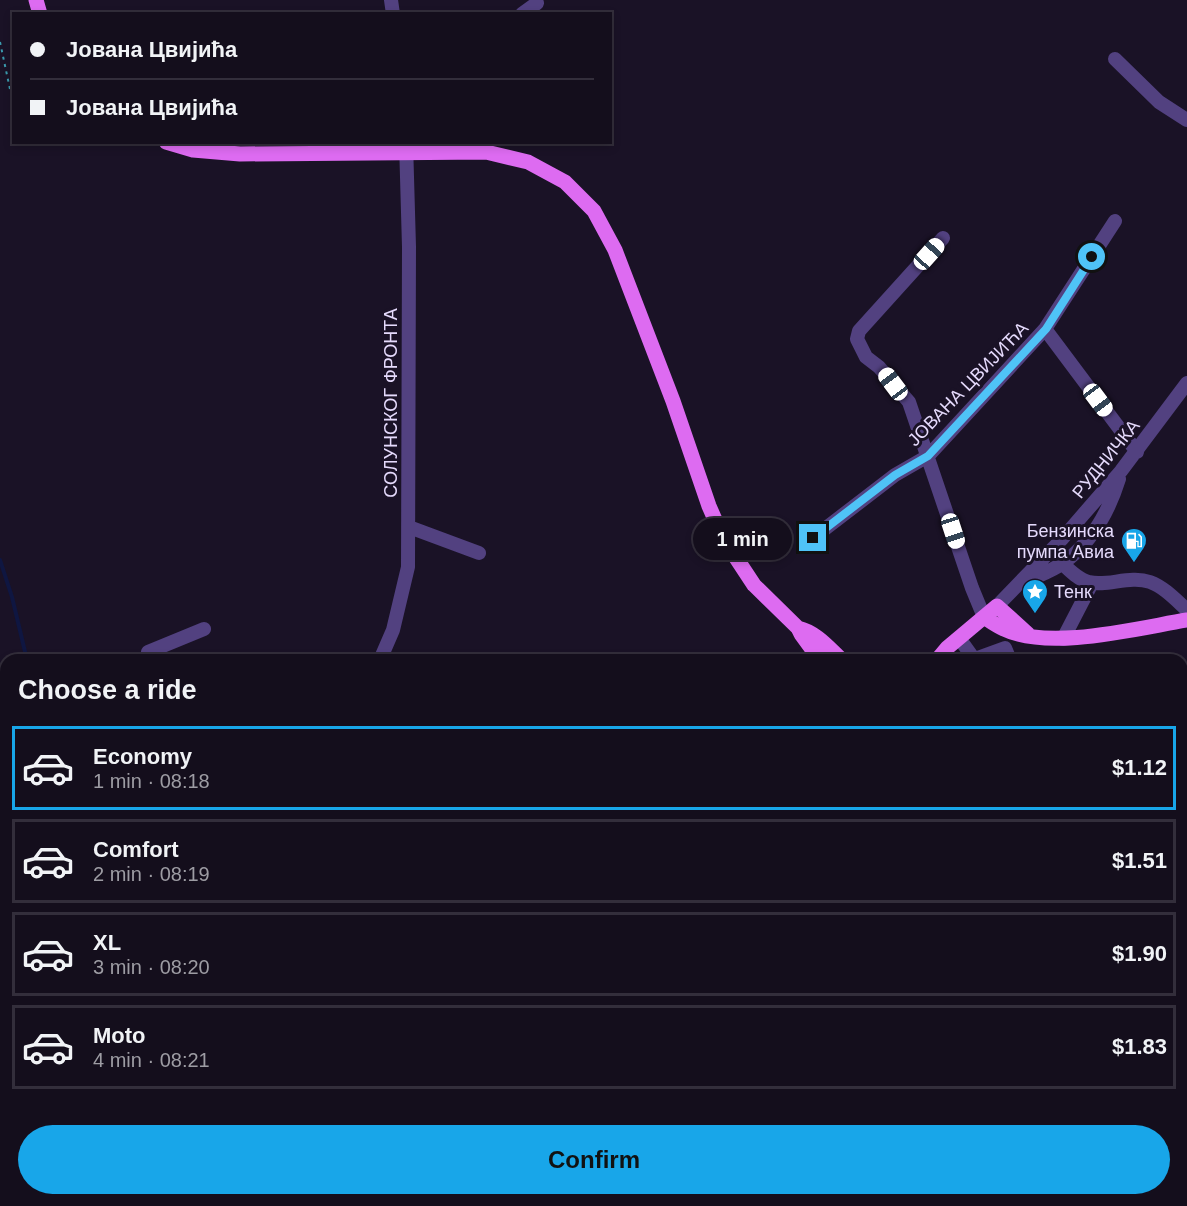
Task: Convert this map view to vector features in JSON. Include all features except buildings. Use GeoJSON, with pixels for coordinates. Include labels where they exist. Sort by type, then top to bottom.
{"type":"FeatureCollection","features":[{"type":"Feature","properties":{"kind":"main road"},"geometry":{"type":"LineString","coordinates":[[175,144],[213,153],[406,147],[486,152],[518,159],[548,171],[565,182],[594,211],[615,250],[673,401],[716,525],[732,554],[754,585],[798,628],[816,654]]}},
{"type":"Feature","properties":{"kind":"main road"},"geometry":{"type":"LineString","coordinates":[[932,654],[948,649],[997,606],[1030,636]]}},
{"type":"Feature","properties":{"kind":"main road"},"geometry":{"type":"LineString","coordinates":[[984,617],[1005,630],[1030,636],[1063,639],[1186,621]]}},
{"type":"Feature","properties":{"kind":"main road"},"geometry":{"type":"LineString","coordinates":[[798,628],[818,638],[835,654]]}},
{"type":"Feature","properties":{"kind":"street"},"geometry":{"type":"LineString","coordinates":[[525,12],[537,3]]}},
{"type":"Feature","properties":{"kind":"street"},"geometry":{"type":"LineString","coordinates":[[1115,59],[1159,102],[1187,120]]}},
{"type":"Feature","properties":{"kind":"street","name":"СОЛУНСКОГ ФРОНТА"},"geometry":{"type":"LineString","coordinates":[[383,654],[393,630],[408,567],[409,247],[406,147]]}},
{"type":"Feature","properties":{"kind":"street","name":"ЈОВАНА ЦВИЈИЋА"},"geometry":{"type":"LineString","coordinates":[[813,538],[895,475],[928,456],[1046,329],[1115,221]]}},
{"type":"Feature","properties":{"kind":"street"},"geometry":{"type":"LineString","coordinates":[[943,238],[859,332],[857,339],[866,357],[879,367],[909,402],[984,617]]}},
{"type":"Feature","properties":{"kind":"street"},"geometry":{"type":"LineString","coordinates":[[1046,329],[1137,452]]}},
{"type":"Feature","properties":{"kind":"street","name":"РУДНИЧКА"},"geometry":{"type":"LineString","coordinates":[[997,606],[1062,539],[1121,471],[1187,383]]}},
{"type":"Feature","properties":{"kind":"street"},"geometry":{"type":"LineString","coordinates":[[1015,587],[1063,564],[1080,549],[1110,503],[1121,471]]}},
{"type":"Feature","properties":{"kind":"street"},"geometry":{"type":"LineString","coordinates":[[409,527],[479,553]]}},
{"type":"Feature","properties":{"kind":"street"},"geometry":{"type":"LineString","coordinates":[[1063,564],[1079,577],[1092,583],[1128,580],[1151,582],[1160,587],[1186,621]]}},
{"type":"Feature","properties":{"kind":"street"},"geometry":{"type":"LineString","coordinates":[[1063,639],[1092,583]]}},
{"type":"Feature","properties":{"kind":"street"},"geometry":{"type":"LineString","coordinates":[[149,654],[148,652],[204,629]]}},
{"type":"Feature","properties":{"kind":"street"},"geometry":{"type":"LineString","coordinates":[[989,654],[1005,648],[1008,654]]}},
{"type":"Feature","properties":{"kind":"path"},"geometry":{"type":"LineString","coordinates":[[0,42],[12,99]]}},
{"type":"Feature","properties":{"kind":"waterway"},"geometry":{"type":"LineString","coordinates":[[0,560],[12,597],[26,654]]}},
{"type":"Feature","properties":{"kind":"place","name":"Бензинска пумпа Авиа"},"geometry":{"type":"Point","coordinates":[1134,564]}},
{"type":"Feature","properties":{"kind":"place","name":"Тенк"},"geometry":{"type":"Point","coordinates":[1035,615]}},
{"type":"Feature","properties":{"kind":"route"},"geometry":{"type":"LineString","coordinates":[[813,538],[895,475],[928,456],[1046,329],[1092,257]]}}]}
